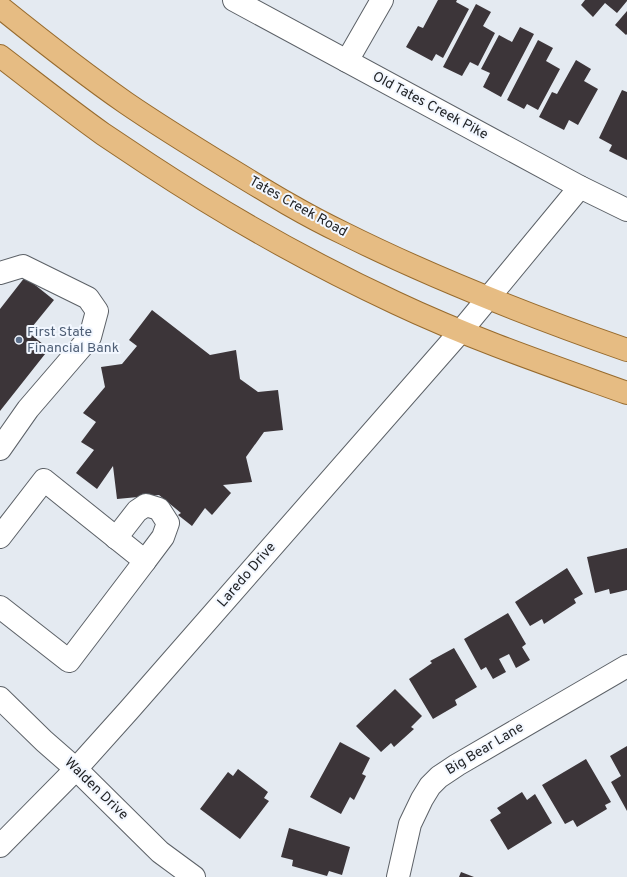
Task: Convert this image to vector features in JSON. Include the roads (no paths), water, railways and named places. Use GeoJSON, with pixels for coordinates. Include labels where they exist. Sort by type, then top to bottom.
{"type":"FeatureCollection","features":[{"type":"Feature","properties":{"kind":"main road","name":"Tates Creek Road"},"geometry":{"type":"LineString","coordinates":[[0,7],[59,54],[126,103],[270,194],[342,233],[417,268],[488,298],[627,350]]}},
{"type":"Feature","properties":{"kind":"main road"},"geometry":{"type":"LineString","coordinates":[[0,56],[43,90],[104,134],[177,183],[248,226],[319,265],[396,303],[461,331],[627,393]]}},
{"type":"Feature","properties":{"kind":"street","name":"Old Tates Creek Pike"},"geometry":{"type":"LineString","coordinates":[[234,0],[580,187],[627,210]]}},
{"type":"Feature","properties":{"kind":"street"},"geometry":{"type":"LineString","coordinates":[[347,61],[382,0]]}},
{"type":"Feature","properties":{"kind":"street","name":"Laredo Drive"},"geometry":{"type":"LineString","coordinates":[[0,846],[76,769],[129,710],[461,331],[580,187]]}},
{"type":"Feature","properties":{"kind":"street"},"geometry":{"type":"LineString","coordinates":[[0,273],[23,266],[88,298],[97,312],[90,337],[28,409],[0,449]]}},
{"type":"Feature","properties":{"kind":"street"},"geometry":{"type":"LineString","coordinates":[[0,537],[44,480],[145,561]]}},
{"type":"Feature","properties":{"kind":"street"},"geometry":{"type":"LineString","coordinates":[[0,606],[69,661],[163,537],[168,523],[159,509],[146,505],[138,511],[116,538]]}},
{"type":"Feature","properties":{"kind":"street","name":"Big Bear Lane"},"geometry":{"type":"LineString","coordinates":[[398,877],[410,824],[430,786],[439,777],[627,666]]}},
{"type":"Feature","properties":{"kind":"street","name":"Walden Drive"},"geometry":{"type":"LineString","coordinates":[[0,698],[44,741],[76,769],[160,852],[194,877]]}},
{"type":"Feature","properties":{"kind":"place","name":"First State Financial Bank"},"geometry":{"type":"Point","coordinates":[19,340]}}]}
